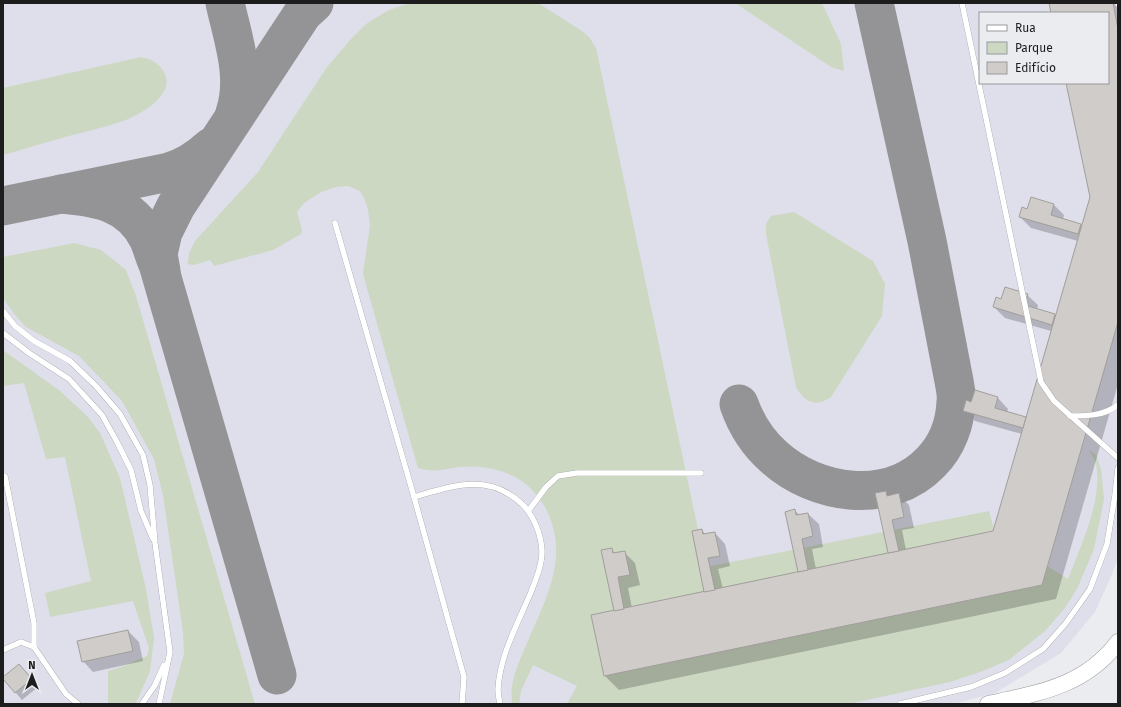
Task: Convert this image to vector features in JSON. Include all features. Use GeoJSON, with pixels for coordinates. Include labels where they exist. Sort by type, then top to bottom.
{"type":"FeatureCollection","features":[{"type":"Feature","properties":{"kind":"street"},"geometry":{"type":"LineString","coordinates":[[988,704],[1041,692],[1079,678],[1097,666],[1118,642]]}},
{"type":"Feature","properties":{"kind":"lane"},"geometry":{"type":"LineString","coordinates":[[962,3],[1041,382],[1054,401],[1118,458]]}},
{"type":"Feature","properties":{"kind":"lane"},"geometry":{"type":"LineString","coordinates":[[335,223],[464,677],[462,704]]}},
{"type":"Feature","properties":{"kind":"lane"},"geometry":{"type":"LineString","coordinates":[[3,311],[15,326],[34,341],[70,362],[96,386],[120,414],[143,455],[150,485],[155,543],[170,652],[159,704]]}},
{"type":"Feature","properties":{"kind":"lane"},"geometry":{"type":"LineString","coordinates":[[3,332],[29,353],[69,379],[102,415],[131,470],[141,511],[155,543]]}},
{"type":"Feature","properties":{"kind":"lane"},"geometry":{"type":"LineString","coordinates":[[1070,416],[1089,416],[1112,410],[1118,405]]}},
{"type":"Feature","properties":{"kind":"lane"},"geometry":{"type":"LineString","coordinates":[[900,704],[971,687],[1005,673],[1043,649],[1066,623],[1090,589],[1107,544],[1118,468]]}},
{"type":"Feature","properties":{"kind":"lane"},"geometry":{"type":"LineString","coordinates":[[529,510],[546,487],[558,476],[577,472],[701,473]]}},
{"type":"Feature","properties":{"kind":"lane"},"geometry":{"type":"LineString","coordinates":[[5,476],[34,623],[34,647],[66,694],[78,704]]}},
{"type":"Feature","properties":{"kind":"lane"},"geometry":{"type":"LineString","coordinates":[[414,497],[455,486],[474,483],[494,487],[514,497],[529,510],[537,527],[542,551],[538,574],[511,638],[502,667],[498,690],[500,704]]}},
{"type":"Feature","properties":{"kind":"lane"},"geometry":{"type":"LineString","coordinates":[[3,650],[21,642],[34,647]]}},
{"type":"Feature","properties":{"kind":"lane"},"geometry":{"type":"LineString","coordinates":[[142,704],[155,685],[170,652]]}},
{"type":"Feature","properties":{"kind":"lane"},"geometry":{"type":"LineString","coordinates":[[66,694],[68,704]]}},
{"type":"Feature","properties":{"kind":"shaded area"},"geometry":{"type":"Polygon","coordinates":[[[3,3],[1118,3],[1118,558],[1095,612],[1061,653],[995,693],[953,704],[3,704],[3,3]]]}},
{"type":"Feature","properties":{"kind":"green space"},"geometry":{"type":"Polygon","coordinates":[[[410,3],[538,3],[582,31],[589,37],[596,48],[706,567],[989,511],[995,533],[1068,579],[1090,522],[1094,507],[1097,478],[1096,464],[1089,450],[1096,455],[1101,469],[1104,499],[1094,549],[1077,589],[1065,608],[1045,631],[1009,660],[980,672],[950,682],[848,704],[567,704],[577,686],[533,665],[521,691],[519,704],[512,704],[512,688],[516,671],[540,614],[552,579],[556,561],[556,544],[553,526],[545,507],[539,498],[527,485],[507,473],[494,469],[473,466],[444,470],[418,468],[363,274],[370,225],[368,210],[360,191],[348,186],[336,187],[321,192],[304,203],[297,212],[302,230],[301,234],[273,250],[214,266],[210,260],[194,265],[188,264],[189,253],[195,241],[258,172],[327,67],[366,24],[389,10],[410,3]]]}},
{"type":"Feature","properties":{"kind":"green space"},"geometry":{"type":"Polygon","coordinates":[[[735,3],[822,3],[841,44],[844,71],[831,67],[735,3]]]}},
{"type":"Feature","properties":{"kind":"green space"},"geometry":{"type":"Polygon","coordinates":[[[141,57],[149,59],[158,65],[165,74],[167,82],[165,90],[160,98],[153,104],[136,115],[113,124],[3,155],[3,88],[141,57]]]}},
{"type":"Feature","properties":{"kind":"green space"},"geometry":{"type":"Polygon","coordinates":[[[794,212],[873,261],[885,284],[882,316],[831,397],[815,403],[807,400],[796,387],[766,234],[766,224],[771,216],[794,212]]]}},
{"type":"Feature","properties":{"kind":"green space"},"geometry":{"type":"Polygon","coordinates":[[[74,243],[101,250],[126,270],[136,296],[255,704],[170,704],[184,654],[183,632],[163,495],[154,459],[122,401],[79,356],[26,327],[3,298],[3,257],[74,243]]]}},
{"type":"Feature","properties":{"kind":"green space"},"geometry":{"type":"Polygon","coordinates":[[[3,350],[60,391],[88,417],[100,433],[120,478],[146,589],[154,638],[150,671],[137,701],[133,704],[108,703],[108,671],[147,656],[149,648],[133,601],[50,617],[45,593],[91,581],[65,457],[46,459],[24,383],[3,386],[3,350]]]}},
{"type":"Feature","properties":{"kind":"building"},"geometry":{"type":"Polygon","coordinates":[[[1049,3],[1113,3],[1118,29],[1118,322],[1042,585],[604,676],[591,615],[993,531],[1090,197],[1066,84],[1109,84],[1109,12],[1051,12],[1049,3]]]}},
{"type":"Feature","properties":{"kind":"building"},"geometry":{"type":"Polygon","coordinates":[[[1031,197],[1054,204],[1051,215],[1081,224],[1078,234],[1019,217],[1022,207],[1027,209],[1031,197]]]}},
{"type":"Feature","properties":{"kind":"building"},"geometry":{"type":"Polygon","coordinates":[[[1005,287],[1028,294],[1025,305],[1055,314],[1052,325],[993,307],[996,297],[1001,299],[1005,287]]]}},
{"type":"Feature","properties":{"kind":"building"},"geometry":{"type":"Polygon","coordinates":[[[975,390],[998,397],[995,408],[1026,417],[1023,428],[963,411],[966,400],[971,402],[975,390]]]}},
{"type":"Feature","properties":{"kind":"building"},"geometry":{"type":"Polygon","coordinates":[[[886,491],[887,496],[899,493],[904,517],[892,520],[899,551],[888,553],[875,493],[886,491]]]}},
{"type":"Feature","properties":{"kind":"building"},"geometry":{"type":"Polygon","coordinates":[[[795,509],[796,515],[808,513],[813,536],[802,539],[808,570],[798,572],[785,512],[795,509]]]}},
{"type":"Feature","properties":{"kind":"building"},"geometry":{"type":"Polygon","coordinates":[[[702,529],[703,534],[715,532],[720,556],[708,558],[715,590],[704,592],[692,531],[702,529]]]}},
{"type":"Feature","properties":{"kind":"building"},"geometry":{"type":"Polygon","coordinates":[[[612,548],[613,553],[625,551],[630,575],[618,577],[624,609],[614,611],[601,550],[612,548]]]}},
{"type":"Feature","properties":{"kind":"building"},"geometry":{"type":"Polygon","coordinates":[[[128,630],[133,651],[82,662],[77,641],[128,630]]]}},
{"type":"Feature","properties":{"kind":"building"},"geometry":{"type":"Polygon","coordinates":[[[19,664],[32,679],[15,693],[3,677],[19,664]]]}},
{"type":"Feature","properties":{"kind":"taxiway"},"geometry":{"type":"LineString","coordinates":[[225,3],[238,58],[240,86],[235,113]]}},
{"type":"Feature","properties":{"kind":"taxiway"},"geometry":{"type":"LineString","coordinates":[[161,271],[158,254],[163,232],[176,206],[303,13],[314,3]]}},
{"type":"Feature","properties":{"kind":"taxiway"},"geometry":{"type":"LineString","coordinates":[[739,404],[745,419],[763,446],[791,470],[810,480],[831,487],[852,490],[874,490],[895,485],[914,476],[937,456],[946,442],[952,426],[956,391],[927,241],[874,3]]}},
{"type":"Feature","properties":{"kind":"taxiway"},"geometry":{"type":"LineString","coordinates":[[3,206],[169,172],[192,162],[211,147]]}},
{"type":"Feature","properties":{"kind":"taxiway"},"geometry":{"type":"LineString","coordinates":[[61,194],[100,200],[122,209],[132,216],[141,226],[148,238],[158,264],[277,675]]}}]}
